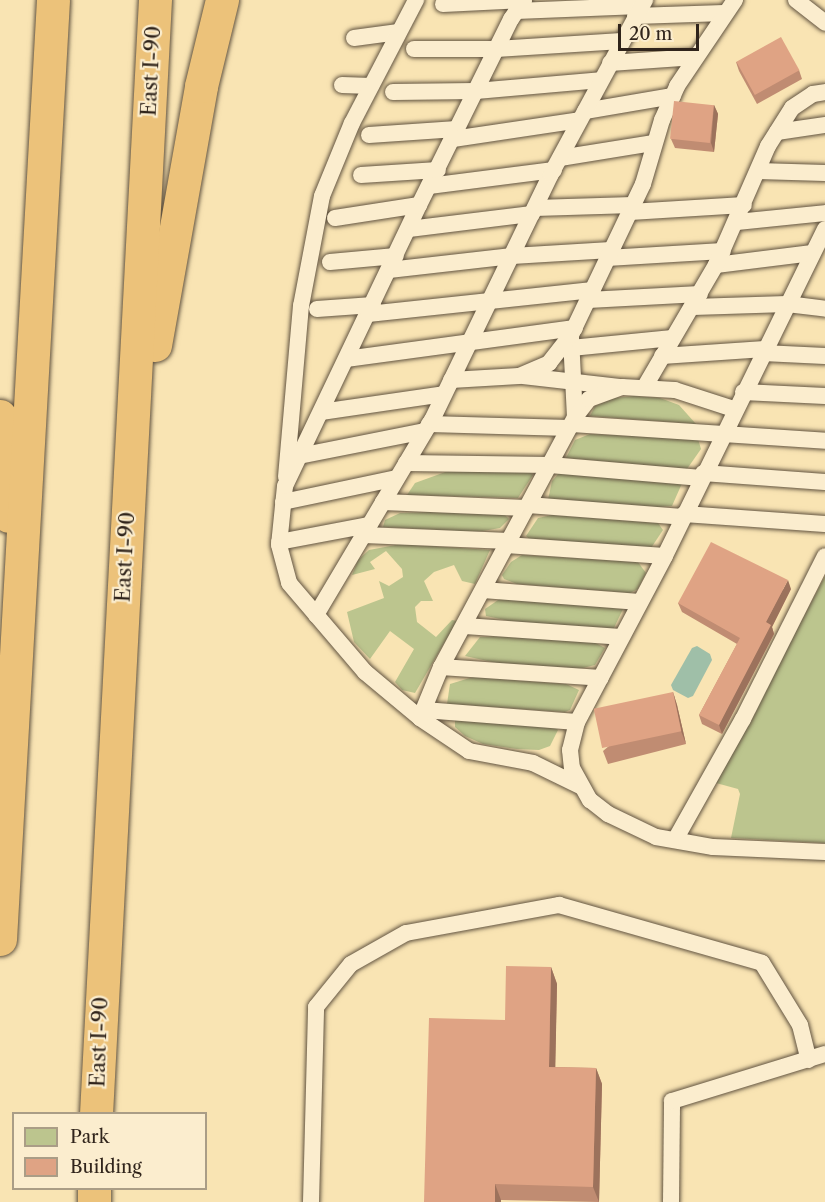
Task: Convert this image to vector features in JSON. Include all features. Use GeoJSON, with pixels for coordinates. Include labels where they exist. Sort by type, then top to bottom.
{"type":"FeatureCollection","features":[{"type":"Feature","properties":{"kind":"highway"},"geometry":{"type":"LineString","coordinates":[[0,939],[53,0]]}},
{"type":"Feature","properties":{"kind":"highway","name":"East I-90"},"geometry":{"type":"LineString","coordinates":[[96,1112],[155,0]]}},
{"type":"Feature","properties":{"kind":"highway"},"geometry":{"type":"LineString","coordinates":[[126,525],[181,193],[222,0]]}},
{"type":"Feature","properties":{"kind":"highway"},"geometry":{"type":"LineString","coordinates":[[0,416],[18,650]]}},
{"type":"Feature","properties":{"kind":"lane"},"geometry":{"type":"LineString","coordinates":[[416,0],[371,86],[322,196],[301,306],[279,542],[281,563],[289,583],[365,672],[469,751],[533,763],[580,786],[608,814],[656,837],[713,847],[825,852]]}},
{"type":"Feature","properties":{"kind":"lane"},"geometry":{"type":"LineString","coordinates":[[796,0],[825,23]]}},
{"type":"Feature","properties":{"kind":"lane"},"geometry":{"type":"LineString","coordinates":[[443,4],[730,6]]}},
{"type":"Feature","properties":{"kind":"lane"},"geometry":{"type":"LineString","coordinates":[[284,494],[299,456],[419,205],[438,171],[496,49],[521,4]]}},
{"type":"Feature","properties":{"kind":"lane"},"geometry":{"type":"LineString","coordinates":[[519,376],[549,363],[572,337],[631,208],[673,96],[730,6]]}},
{"type":"Feature","properties":{"kind":"lane"},"geometry":{"type":"LineString","coordinates":[[316,615],[427,428],[557,164],[640,7]]}},
{"type":"Feature","properties":{"kind":"lane"},"geometry":{"type":"LineString","coordinates":[[354,38],[399,32]]}},
{"type":"Feature","properties":{"kind":"lane"},"geometry":{"type":"LineString","coordinates":[[414,49],[496,49],[622,41]]}},
{"type":"Feature","properties":{"kind":"lane"},"geometry":{"type":"LineString","coordinates":[[610,63],[696,57]]}},
{"type":"Feature","properties":{"kind":"lane"},"geometry":{"type":"LineString","coordinates":[[393,92],[476,91],[601,80]]}},
{"type":"Feature","properties":{"kind":"lane"},"geometry":{"type":"LineString","coordinates":[[342,85],[371,86]]}},
{"type":"Feature","properties":{"kind":"lane"},"geometry":{"type":"LineString","coordinates":[[644,388],[697,301],[737,222],[777,132],[792,108],[825,92]]}},
{"type":"Feature","properties":{"kind":"lane"},"geometry":{"type":"LineString","coordinates":[[369,135],[455,134],[582,116],[673,96]]}},
{"type":"Feature","properties":{"kind":"lane"},"geometry":{"type":"LineString","coordinates":[[777,132],[825,125]]}},
{"type":"Feature","properties":{"kind":"lane"},"geometry":{"type":"LineString","coordinates":[[429,186],[557,164],[654,143]]}},
{"type":"Feature","properties":{"kind":"lane"},"geometry":{"type":"LineString","coordinates":[[361,175],[438,171]]}},
{"type":"Feature","properties":{"kind":"lane"},"geometry":{"type":"LineString","coordinates":[[758,171],[825,173]]}},
{"type":"Feature","properties":{"kind":"lane"},"geometry":{"type":"LineString","coordinates":[[335,218],[419,205]]}},
{"type":"Feature","properties":{"kind":"lane"},"geometry":{"type":"LineString","coordinates":[[409,229],[534,211],[744,205]]}},
{"type":"Feature","properties":{"kind":"lane"},"geometry":{"type":"LineString","coordinates":[[737,222],[825,213]]}},
{"type":"Feature","properties":{"kind":"lane"},"geometry":{"type":"LineString","coordinates":[[580,786],[570,750],[577,722],[665,556],[734,409],[825,229]]}},
{"type":"Feature","properties":{"kind":"lane"},"geometry":{"type":"LineString","coordinates":[[330,262],[393,263],[512,256],[609,254],[810,259],[825,266]]}},
{"type":"Feature","properties":{"kind":"lane"},"geometry":{"type":"LineString","coordinates":[[318,309],[370,309],[590,295],[787,304],[825,309]]}},
{"type":"Feature","properties":{"kind":"lane"},"geometry":{"type":"LineString","coordinates":[[572,337],[574,379],[572,423]]}},
{"type":"Feature","properties":{"kind":"lane"},"geometry":{"type":"LineString","coordinates":[[346,359],[470,341],[572,337],[673,338]]}},
{"type":"Feature","properties":{"kind":"lane"},"geometry":{"type":"LineString","coordinates":[[662,356],[764,351],[825,356]]}},
{"type":"Feature","properties":{"kind":"lane"},"geometry":{"type":"LineString","coordinates":[[321,412],[448,387],[519,376],[574,379],[622,387],[675,390],[734,409]]}},
{"type":"Feature","properties":{"kind":"lane"},"geometry":{"type":"LineString","coordinates":[[422,714],[441,667],[572,423],[589,399],[622,387]]}},
{"type":"Feature","properties":{"kind":"lane"},"geometry":{"type":"LineString","coordinates":[[743,392],[825,396]]}},
{"type":"Feature","properties":{"kind":"lane"},"geometry":{"type":"LineString","coordinates":[[299,456],[427,428],[572,423],[825,441]]}},
{"type":"Feature","properties":{"kind":"lane"},"geometry":{"type":"LineString","coordinates":[[406,463],[550,465],[825,482]]}},
{"type":"Feature","properties":{"kind":"lane"},"geometry":{"type":"LineString","coordinates":[[284,494],[397,478]]}},
{"type":"Feature","properties":{"kind":"lane"},"geometry":{"type":"LineString","coordinates":[[383,502],[527,506],[825,524]]}},
{"type":"Feature","properties":{"kind":"lane"},"geometry":{"type":"LineString","coordinates":[[279,542],[367,530],[665,556]]}},
{"type":"Feature","properties":{"kind":"lane"},"geometry":{"type":"LineString","coordinates":[[675,840],[743,719],[825,556]]}},
{"type":"Feature","properties":{"kind":"lane"},"geometry":{"type":"LineString","coordinates":[[483,590],[640,602]]}},
{"type":"Feature","properties":{"kind":"lane"},"geometry":{"type":"LineString","coordinates":[[465,626],[621,637]]}},
{"type":"Feature","properties":{"kind":"lane"},"geometry":{"type":"LineString","coordinates":[[441,667],[601,678]]}},
{"type":"Feature","properties":{"kind":"lane"},"geometry":{"type":"LineString","coordinates":[[422,714],[577,722]]}},
{"type":"Feature","properties":{"kind":"lane"},"geometry":{"type":"LineString","coordinates":[[311,1202],[316,1007],[351,964],[406,933],[559,905],[762,963],[800,1025],[809,1060]]}},
{"type":"Feature","properties":{"kind":"lane"},"geometry":{"type":"LineString","coordinates":[[670,1202],[672,1101],[825,1054]]}},
{"type":"Feature","properties":{"kind":"green space"},"geometry":{"type":"Polygon","coordinates":[[[634,396],[660,398],[679,405],[696,424],[590,416],[595,406],[614,398],[634,396]]]}},
{"type":"Feature","properties":{"kind":"green space"},"geometry":{"type":"Polygon","coordinates":[[[590,434],[698,439],[701,449],[687,469],[566,458],[575,440],[590,434]]]}},
{"type":"Feature","properties":{"kind":"green space"},"geometry":{"type":"Polygon","coordinates":[[[448,471],[530,472],[533,475],[518,498],[407,495],[415,483],[448,471]]]}},
{"type":"Feature","properties":{"kind":"green space"},"geometry":{"type":"Polygon","coordinates":[[[560,472],[683,481],[672,506],[647,508],[548,500],[552,481],[560,472]]]}},
{"type":"Feature","properties":{"kind":"green space"},"geometry":{"type":"Polygon","coordinates":[[[400,513],[505,515],[509,519],[500,528],[477,532],[383,527],[385,520],[400,513]]]}},
{"type":"Feature","properties":{"kind":"green space"},"geometry":{"type":"Polygon","coordinates":[[[552,515],[658,523],[663,530],[651,548],[533,542],[526,536],[538,518],[552,515]]]}},
{"type":"Feature","properties":{"kind":"green space"},"geometry":{"type":"Polygon","coordinates":[[[401,544],[490,550],[475,584],[462,581],[454,565],[434,572],[424,581],[433,601],[421,601],[415,607],[417,622],[436,637],[452,620],[457,621],[415,693],[402,690],[395,682],[414,649],[390,631],[370,659],[354,642],[347,612],[384,598],[379,581],[389,586],[403,577],[402,569],[386,551],[370,562],[375,569],[352,575],[358,560],[369,550],[401,544]]]}},
{"type":"Feature","properties":{"kind":"green space"},"geometry":{"type":"Polygon","coordinates":[[[522,555],[638,562],[646,573],[638,589],[630,593],[517,584],[504,579],[502,575],[511,562],[522,555]]]}},
{"type":"Feature","properties":{"kind":"green space"},"geometry":{"type":"Polygon","coordinates":[[[825,576],[825,843],[731,838],[740,794],[738,789],[716,783],[825,576]]]}},
{"type":"Feature","properties":{"kind":"green space"},"geometry":{"type":"Polygon","coordinates":[[[501,598],[623,609],[613,630],[525,624],[486,616],[485,609],[501,598]]]}},
{"type":"Feature","properties":{"kind":"green space"},"geometry":{"type":"Polygon","coordinates":[[[504,636],[592,641],[605,648],[595,665],[579,669],[501,664],[465,656],[480,637],[504,636]]]}},
{"type":"Feature","properties":{"kind":"green space"},"geometry":{"type":"Polygon","coordinates":[[[473,677],[566,684],[579,690],[570,710],[565,712],[447,704],[450,684],[473,677]]]}},
{"type":"Feature","properties":{"kind":"green space"},"geometry":{"type":"Polygon","coordinates":[[[455,720],[553,726],[558,730],[550,746],[539,750],[517,749],[483,744],[465,736],[455,727],[455,720]]]}},
{"type":"Feature","properties":{"kind":"shaded area"},"geometry":{"type":"Polygon","coordinates":[[[697,646],[710,654],[712,660],[693,696],[688,698],[673,690],[671,685],[692,648],[697,646]]]}},
{"type":"Feature","properties":{"kind":"building"},"geometry":{"type":"Polygon","coordinates":[[[781,37],[799,70],[755,95],[736,62],[781,37]]]}},
{"type":"Feature","properties":{"kind":"building"},"geometry":{"type":"Polygon","coordinates":[[[674,101],[714,105],[710,143],[670,139],[674,101]]]}},
{"type":"Feature","properties":{"kind":"building"},"geometry":{"type":"Polygon","coordinates":[[[711,542],[788,580],[766,622],[771,625],[719,725],[699,715],[740,638],[678,603],[711,542]]]}},
{"type":"Feature","properties":{"kind":"building"},"geometry":{"type":"Polygon","coordinates":[[[673,692],[681,731],[602,748],[594,709],[673,692]]]}},
{"type":"Feature","properties":{"kind":"building"},"geometry":{"type":"Polygon","coordinates":[[[506,966],[551,967],[549,1067],[596,1068],[593,1187],[495,1184],[495,1202],[424,1202],[429,1018],[505,1020],[506,966]]]}}]}
